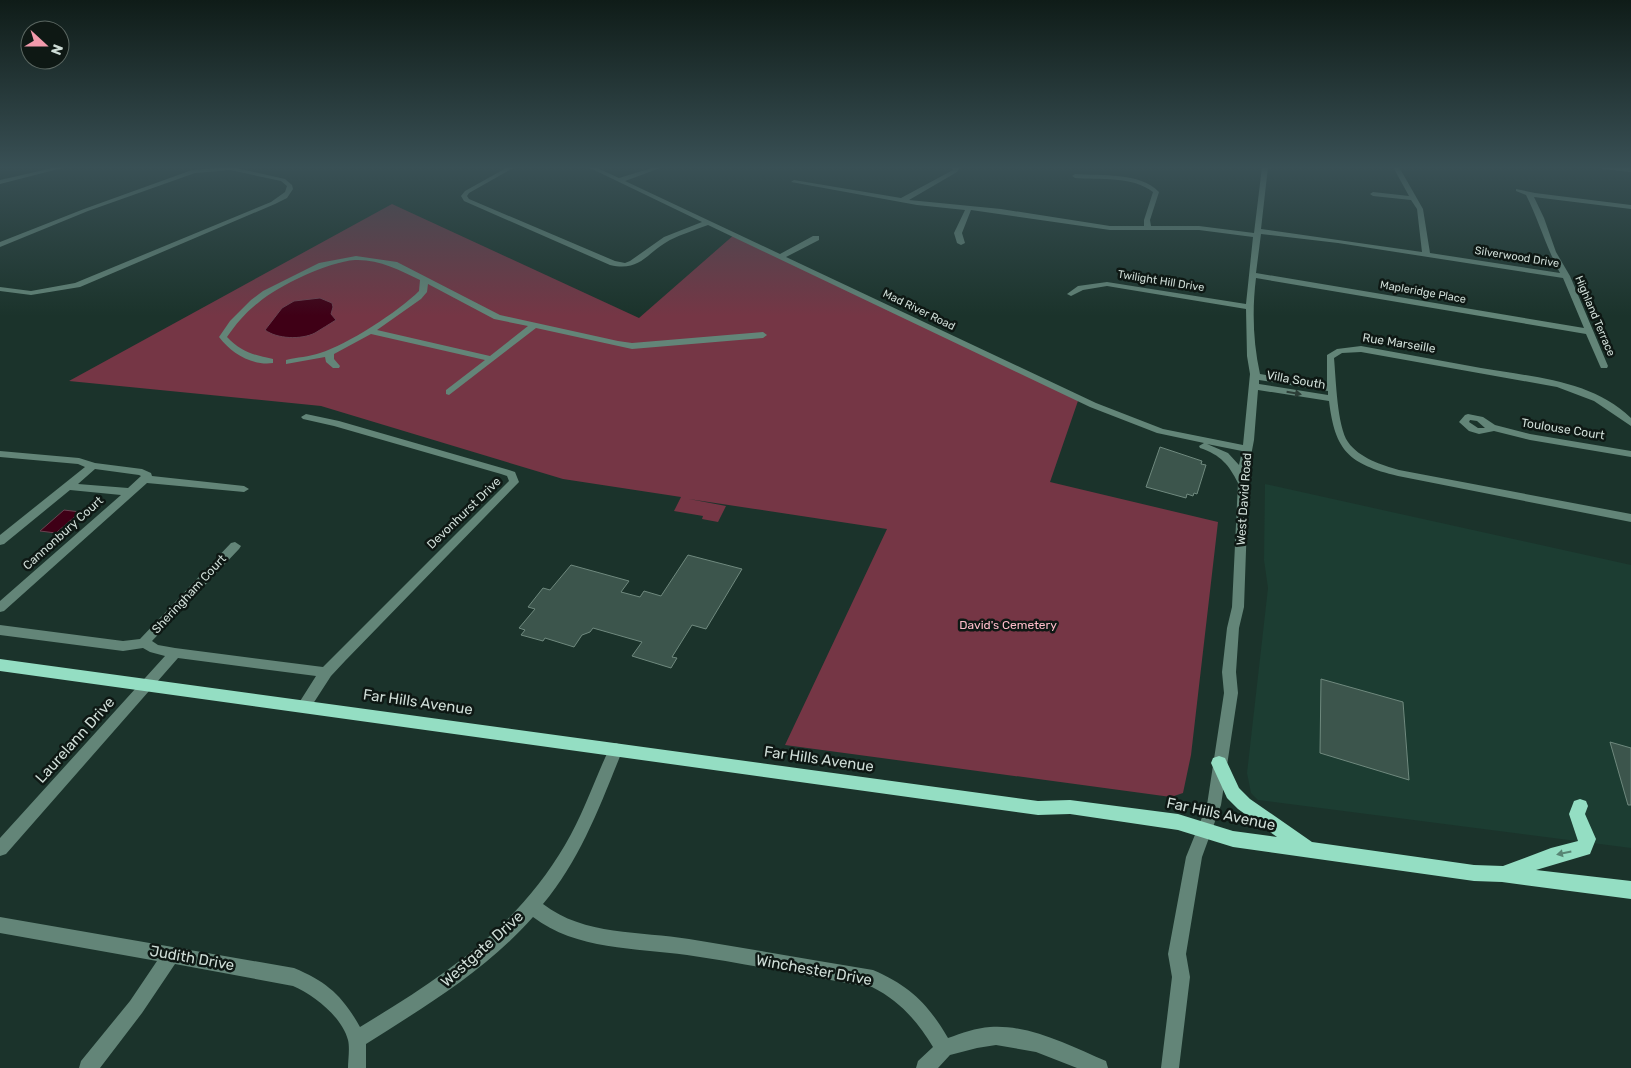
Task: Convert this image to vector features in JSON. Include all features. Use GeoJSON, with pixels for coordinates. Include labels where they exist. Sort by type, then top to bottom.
{"type":"FeatureCollection","features":[{"type":"Feature","properties":{"kind":"main road","name":"Far Hills Avenue"},"geometry":{"type":"LineString","coordinates":[[0,665],[1038,808],[1070,807],[1178,822],[1234,839],[1474,873],[1502,874],[1631,890]]}},
{"type":"Feature","properties":{"kind":"main road"},"geometry":{"type":"LineString","coordinates":[[1220,763],[1233,793],[1244,804],[1310,850]]}},
{"type":"Feature","properties":{"kind":"main road"},"geometry":{"type":"LineString","coordinates":[[1502,874],[1551,856],[1584,848],[1587,839],[1577,814],[1580,806]]}},
{"type":"Feature","properties":{"kind":"street"},"geometry":{"type":"LineString","coordinates":[[0,245],[71,217]]}},
{"type":"Feature","properties":{"kind":"street"},"geometry":{"type":"LineString","coordinates":[[0,289],[30,293],[77,285],[240,217]]}},
{"type":"Feature","properties":{"kind":"street"},"geometry":{"type":"LineString","coordinates":[[503,217],[613,263],[625,265],[633,263],[668,239],[709,222]]}},
{"type":"Feature","properties":{"kind":"street","name":"Mad River Road"},"geometry":{"type":"LineString","coordinates":[[698,217],[1093,405],[1160,431],[1246,449]]}},
{"type":"Feature","properties":{"kind":"street"},"geometry":{"type":"LineString","coordinates":[[961,243],[958,233],[965,217]]}},
{"type":"Feature","properties":{"kind":"street","name":"Silverwood Drive"},"geometry":{"type":"LineString","coordinates":[[1031,217],[1110,228],[1206,228],[1256,233],[1426,254],[1566,276]]}},
{"type":"Feature","properties":{"kind":"street"},"geometry":{"type":"LineString","coordinates":[[1148,217],[1146,224],[1149,228]]}},
{"type":"Feature","properties":{"kind":"street","name":"West David Road"},"geometry":{"type":"LineString","coordinates":[[1170,1068],[1181,977],[1177,954],[1194,857],[1214,806],[1231,693],[1229,672],[1233,628],[1238,607],[1243,485],[1254,381],[1254,362],[1251,356],[1250,307],[1258,217]]}},
{"type":"Feature","properties":{"kind":"street"},"geometry":{"type":"LineString","coordinates":[[1422,217],[1426,254]]}},
{"type":"Feature","properties":{"kind":"street","name":"Highland Terrace"},"geometry":{"type":"LineString","coordinates":[[1540,217],[1555,261],[1566,276],[1604,366]]}},
{"type":"Feature","properties":{"kind":"street"},"geometry":{"type":"LineString","coordinates":[[782,256],[816,238]]}},
{"type":"Feature","properties":{"kind":"street"},"geometry":{"type":"LineString","coordinates":[[270,361],[243,356],[232,349],[223,337],[254,302],[309,270],[334,262],[356,258],[394,264],[497,318],[632,346],[764,336]]}},
{"type":"Feature","properties":{"kind":"street","name":"Mapleridge Place"},"geometry":{"type":"LineString","coordinates":[[1252,275],[1590,332]]}},
{"type":"Feature","properties":{"kind":"street"},"geometry":{"type":"LineString","coordinates":[[421,294],[424,280]]}},
{"type":"Feature","properties":{"kind":"street","name":"Twilight Hill Drive"},"geometry":{"type":"LineString","coordinates":[[1071,294],[1081,288],[1107,284],[1250,307]]}},
{"type":"Feature","properties":{"kind":"street"},"geometry":{"type":"LineString","coordinates":[[289,362],[330,353],[370,331],[421,294],[447,292]]}},
{"type":"Feature","properties":{"kind":"street"},"geometry":{"type":"LineString","coordinates":[[449,392],[534,326]]}},
{"type":"Feature","properties":{"kind":"street"},"geometry":{"type":"LineString","coordinates":[[370,331],[492,359]]}},
{"type":"Feature","properties":{"kind":"street","name":"Rue Marseille"},"geometry":{"type":"LineString","coordinates":[[1631,423],[1609,405],[1566,386],[1361,349],[1340,351],[1330,357],[1333,394],[1340,435],[1344,444],[1376,466],[1398,473],[1498,494],[1631,518]]}},
{"type":"Feature","properties":{"kind":"street"},"geometry":{"type":"LineString","coordinates":[[330,353],[329,360],[336,366]]}},
{"type":"Feature","properties":{"kind":"street","name":"Villa South"},"geometry":{"type":"LineString","coordinates":[[1254,381],[1333,394]]}},
{"type":"Feature","properties":{"kind":"street","name":"Devonhurst Drive"},"geometry":{"type":"LineString","coordinates":[[304,706],[326,672],[436,558],[514,482],[514,478],[505,472],[336,423],[306,417]]}},
{"type":"Feature","properties":{"kind":"street","name":"Toulouse Court"},"geometry":{"type":"LineString","coordinates":[[1491,427],[1530,437],[1631,454]]}},
{"type":"Feature","properties":{"kind":"street"},"geometry":{"type":"LineString","coordinates":[[1160,431],[1224,455],[1234,464],[1243,485]]}},
{"type":"Feature","properties":{"kind":"street"},"geometry":{"type":"LineString","coordinates":[[0,454],[79,461],[93,466],[142,472],[147,475],[145,478],[244,489]]}},
{"type":"Feature","properties":{"kind":"street"},"geometry":{"type":"LineString","coordinates":[[2,538],[93,466]]}},
{"type":"Feature","properties":{"kind":"street","name":"Cannonbury Court"},"geometry":{"type":"LineString","coordinates":[[0,608],[145,478]]}},
{"type":"Feature","properties":{"kind":"street"},"geometry":{"type":"LineString","coordinates":[[68,486],[130,492]]}},
{"type":"Feature","properties":{"kind":"street","name":"Sheringham Court"},"geometry":{"type":"LineString","coordinates":[[145,643],[147,638],[235,546]]}},
{"type":"Feature","properties":{"kind":"street"},"geometry":{"type":"LineString","coordinates":[[0,630],[123,646],[145,643],[155,649],[175,653],[326,672]]}},
{"type":"Feature","properties":{"kind":"street","name":"Laurelann Drive"},"geometry":{"type":"LineString","coordinates":[[0,849],[175,653]]}},
{"type":"Feature","properties":{"kind":"street","name":"Westgate Drive"},"geometry":{"type":"LineString","coordinates":[[356,1039],[429,995],[465,969],[500,938],[532,905],[556,874],[571,850],[616,749]]}},
{"type":"Feature","properties":{"kind":"street","name":"Winchester Drive"},"geometry":{"type":"LineString","coordinates":[[532,905],[549,919],[576,931],[618,940],[687,947],[873,979],[891,987],[909,999],[929,1023],[944,1048]]}},
{"type":"Feature","properties":{"kind":"street","name":"Judith Drive"},"geometry":{"type":"LineString","coordinates":[[0,924],[294,977],[314,986],[329,998],[346,1019],[356,1039]]}},
{"type":"Feature","properties":{"kind":"street"},"geometry":{"type":"LineString","coordinates":[[88,1068],[136,1007],[170,955]]}},
{"type":"Feature","properties":{"kind":"street"},"geometry":{"type":"LineString","coordinates":[[926,1068],[944,1048],[995,1036],[1020,1039],[1050,1048],[1099,1068]]}},
{"type":"Feature","properties":{"kind":"street"},"geometry":{"type":"LineString","coordinates":[[356,1039],[357,1068]]}},
{"type":"Feature","properties":{"kind":"shaded area"},"geometry":{"type":"Polygon","coordinates":[[[320,298],[332,303],[331,314],[336,320],[315,333],[303,337],[289,338],[265,330],[282,308],[294,301],[320,298]]]}},
{"type":"Feature","properties":{"kind":"shaded area"},"geometry":{"type":"Polygon","coordinates":[[[1265,484],[1631,565],[1631,848],[1258,800],[1251,793],[1247,773],[1268,588],[1264,560],[1265,484]]]}},
{"type":"Feature","properties":{"kind":"shaded area"},"geometry":{"type":"Polygon","coordinates":[[[64,510],[80,512],[56,533],[40,531],[64,510]]]}},
{"type":"Feature","properties":{"kind":"green space","name":"David's Cemetery"},"geometry":{"type":"Polygon","coordinates":[[[369,217],[420,217],[639,318],[735,234],[1079,398],[1050,482],[1218,522],[1191,755],[1183,793],[1171,797],[785,745],[887,529],[689,499],[726,506],[718,522],[702,519],[703,516],[674,511],[681,497],[563,479],[321,406],[69,381],[369,217]]]}},
{"type":"Feature","properties":{"kind":"building"},"geometry":{"type":"Polygon","coordinates":[[[1160,447],[1202,461],[1201,464],[1206,465],[1197,494],[1194,493],[1193,496],[1187,494],[1186,498],[1146,487],[1160,447]]]}},
{"type":"Feature","properties":{"kind":"building"},"geometry":{"type":"Polygon","coordinates":[[[688,555],[742,569],[706,629],[692,625],[672,657],[677,658],[671,668],[632,656],[642,642],[593,628],[590,632],[582,635],[574,647],[545,638],[543,641],[521,635],[525,630],[519,628],[535,609],[528,607],[543,588],[550,590],[571,565],[629,581],[621,592],[640,597],[644,591],[661,596],[688,555]]]}},
{"type":"Feature","properties":{"kind":"building"},"geometry":{"type":"Polygon","coordinates":[[[1321,679],[1403,702],[1409,780],[1320,753],[1321,679]]]}},
{"type":"Feature","properties":{"kind":"building"},"geometry":{"type":"Polygon","coordinates":[[[1610,742],[1631,748],[1631,805],[1628,805],[1610,742]]]}}]}
